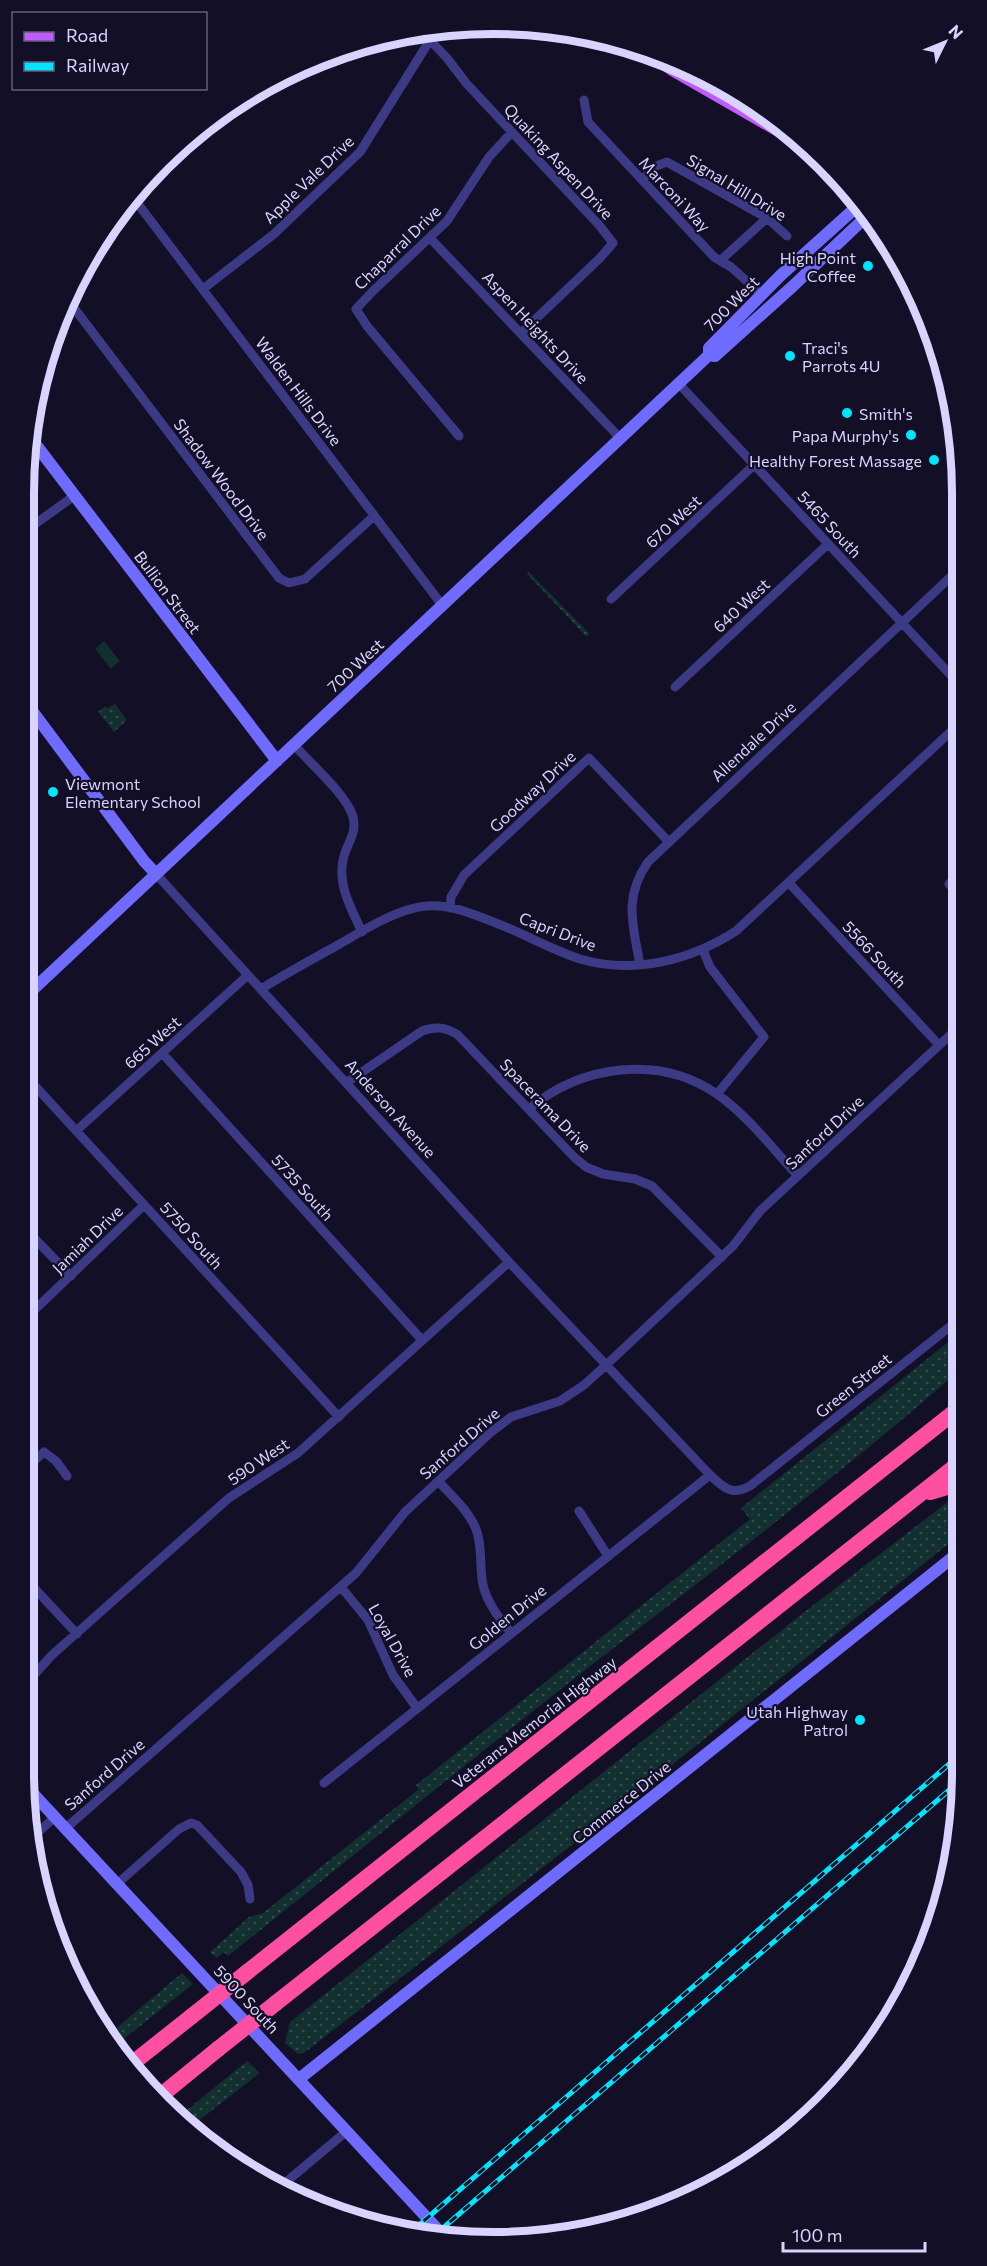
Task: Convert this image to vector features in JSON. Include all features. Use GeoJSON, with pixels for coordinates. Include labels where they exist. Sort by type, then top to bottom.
{"type":"FeatureCollection","features":[{"type":"Feature","properties":{"kind":"highway","name":"Veterans Memorial Highway"},"geometry":{"type":"LineString","coordinates":[[136,2060],[952,1411]]}},
{"type":"Feature","properties":{"kind":"highway"},"geometry":{"type":"LineString","coordinates":[[165,2092],[952,1469]]}},
{"type":"Feature","properties":{"kind":"highway"},"geometry":{"type":"LineString","coordinates":[[920,1495],[952,1485]]}},
{"type":"Feature","properties":{"kind":"main road"},"geometry":{"type":"LineString","coordinates":[[691,79],[758,118]]}},
{"type":"Feature","properties":{"kind":"street","name":"Quaking Aspen Drive"},"geometry":{"type":"LineString","coordinates":[[430,40],[466,83],[599,225],[613,243],[521,333]]}},
{"type":"Feature","properties":{"kind":"street","name":"Apple Vale Drive"},"geometry":{"type":"LineString","coordinates":[[203,289],[274,234],[360,152],[430,40]]}},
{"type":"Feature","properties":{"kind":"street","name":"Marconi Way"},"geometry":{"type":"LineString","coordinates":[[584,100],[588,122],[714,257],[721,260],[762,295]]}},
{"type":"Feature","properties":{"kind":"street","name":"Chaparral Drive"},"geometry":{"type":"LineString","coordinates":[[459,436],[367,326],[356,309],[452,215],[489,157],[512,132]]}},
{"type":"Feature","properties":{"kind":"street","name":"Signal Hill Drive"},"geometry":{"type":"LineString","coordinates":[[642,180],[656,166],[667,162],[767,218],[787,236]]}},
{"type":"Feature","properties":{"kind":"street","name":"Walden Hills Drive"},"geometry":{"type":"LineString","coordinates":[[138,203],[442,605]]}},
{"type":"Feature","properties":{"kind":"street","name":"700 West"},"geometry":{"type":"LineString","coordinates":[[34,989],[709,355],[710,348],[762,295],[854,209]]}},
{"type":"Feature","properties":{"kind":"street"},"geometry":{"type":"LineString","coordinates":[[721,260],[767,218]]}},
{"type":"Feature","properties":{"kind":"street","name":"700 West"},"geometry":{"type":"LineString","coordinates":[[709,355],[715,356],[862,220]]}},
{"type":"Feature","properties":{"kind":"street","name":"Aspen Heights Drive"},"geometry":{"type":"LineString","coordinates":[[430,237],[620,438]]}},
{"type":"Feature","properties":{"kind":"street","name":"Shadow Wood Drive"},"geometry":{"type":"LineString","coordinates":[[74,308],[279,578],[289,583],[305,579],[374,516]]}},
{"type":"Feature","properties":{"kind":"street","name":"5465 South"},"geometry":{"type":"LineString","coordinates":[[678,384],[952,676]]}},
{"type":"Feature","properties":{"kind":"street","name":"Bullion Street"},"geometry":{"type":"LineString","coordinates":[[37,446],[277,761]]}},
{"type":"Feature","properties":{"kind":"street","name":"670 West"},"geometry":{"type":"LineString","coordinates":[[611,599],[754,465]]}},
{"type":"Feature","properties":{"kind":"street"},"geometry":{"type":"LineString","coordinates":[[34,525],[74,496]]}},
{"type":"Feature","properties":{"kind":"street","name":"640 West"},"geometry":{"type":"LineString","coordinates":[[675,687],[828,544]]}},
{"type":"Feature","properties":{"kind":"street","name":"Allendale Drive"},"geometry":{"type":"LineString","coordinates":[[640,965],[633,921],[634,886],[648,862],[668,840],[952,576]]}},
{"type":"Feature","properties":{"kind":"street","name":"Anderson Avenue"},"geometry":{"type":"LineString","coordinates":[[34,713],[144,861],[605,1366],[724,1487],[735,1491],[750,1486],[764,1476]]}},
{"type":"Feature","properties":{"kind":"street","name":"Capri Drive"},"geometry":{"type":"LineString","coordinates":[[261,989],[362,932],[405,911],[427,906],[450,908],[480,916],[581,959],[611,964],[640,965],[670,961],[703,950],[736,932],[952,730]]}},
{"type":"Feature","properties":{"kind":"street"},"geometry":{"type":"LineString","coordinates":[[294,745],[342,797],[353,816],[354,834],[344,856],[342,882],[362,932]]}},
{"type":"Feature","properties":{"kind":"street","name":"Goodway Drive"},"geometry":{"type":"LineString","coordinates":[[450,908],[451,897],[464,875],[590,758],[668,840]]}},
{"type":"Feature","properties":{"kind":"street","name":"5566 South"},"geometry":{"type":"LineString","coordinates":[[789,883],[939,1045]]}},
{"type":"Feature","properties":{"kind":"street"},"geometry":{"type":"LineString","coordinates":[[703,950],[710,967],[765,1037],[717,1094]]}},
{"type":"Feature","properties":{"kind":"street","name":"665 West"},"geometry":{"type":"LineString","coordinates":[[76,1131],[248,975]]}},
{"type":"Feature","properties":{"kind":"street","name":"Spacerama Drive"},"geometry":{"type":"LineString","coordinates":[[346,1083],[422,1030],[437,1027],[448,1029],[458,1035],[561,1144],[586,1167],[603,1174],[635,1179],[652,1186],[722,1257]]}},
{"type":"Feature","properties":{"kind":"street","name":"Sanford Drive"},"geometry":{"type":"LineString","coordinates":[[66,1828],[341,1587],[367,1561],[405,1512],[499,1425],[511,1417],[560,1401],[584,1385],[734,1246],[760,1211],[952,1033]]}},
{"type":"Feature","properties":{"kind":"street","name":"5735 South"},"geometry":{"type":"LineString","coordinates":[[162,1053],[422,1340]]}},
{"type":"Feature","properties":{"kind":"street"},"geometry":{"type":"LineString","coordinates":[[529,1109],[569,1083],[584,1077],[622,1069],[665,1073],[683,1078],[717,1094],[742,1116],[798,1176]]}},
{"type":"Feature","properties":{"kind":"street","name":"5750 South"},"geometry":{"type":"LineString","coordinates":[[34,1085],[339,1417]]}},
{"type":"Feature","properties":{"kind":"street","name":"Jamiah Drive"},"geometry":{"type":"LineString","coordinates":[[34,1311],[144,1205]]}},
{"type":"Feature","properties":{"kind":"street"},"geometry":{"type":"LineString","coordinates":[[34,1238],[71,1276]]}},
{"type":"Feature","properties":{"kind":"street","name":"590 West"},"geometry":{"type":"LineString","coordinates":[[34,1674],[229,1498],[293,1456],[339,1417],[508,1262]]}},
{"type":"Feature","properties":{"kind":"street","name":"Green Street"},"geometry":{"type":"LineString","coordinates":[[764,1476],[952,1325]]}},
{"type":"Feature","properties":{"kind":"street"},"geometry":{"type":"LineString","coordinates":[[34,1461],[45,1452],[68,1476]]}},
{"type":"Feature","properties":{"kind":"street","name":"Golden Drive"},"geometry":{"type":"LineString","coordinates":[[324,1783],[710,1475]]}},
{"type":"Feature","properties":{"kind":"street"},"geometry":{"type":"LineString","coordinates":[[438,1481],[463,1508],[475,1528],[480,1549],[484,1591],[511,1633]]}},
{"type":"Feature","properties":{"kind":"street"},"geometry":{"type":"LineString","coordinates":[[579,1511],[608,1556]]}},
{"type":"Feature","properties":{"kind":"street","name":"Commerce Drive"},"geometry":{"type":"LineString","coordinates":[[299,2079],[952,1558]]}},
{"type":"Feature","properties":{"kind":"street","name":"Loyal Drive"},"geometry":{"type":"LineString","coordinates":[[341,1587],[369,1620],[393,1675],[417,1708]]}},
{"type":"Feature","properties":{"kind":"street"},"geometry":{"type":"LineString","coordinates":[[34,1588],[77,1634]]}},
{"type":"Feature","properties":{"kind":"street","name":"5900 South"},"geometry":{"type":"LineString","coordinates":[[35,1795],[437,2228]]}},
{"type":"Feature","properties":{"kind":"street","name":"Sanford Drive"},"geometry":{"type":"LineString","coordinates":[[38,1832],[55,1817]]}},
{"type":"Feature","properties":{"kind":"street"},"geometry":{"type":"LineString","coordinates":[[117,1884],[179,1829],[191,1823],[197,1825],[241,1872],[248,1885],[250,1899]]}},
{"type":"Feature","properties":{"kind":"street"},"geometry":{"type":"LineString","coordinates":[[286,2182],[347,2131]]}},
{"type":"Feature","properties":{"kind":"green space"},"geometry":{"type":"Polygon","coordinates":[[[528,571],[589,633],[588,636],[527,574],[528,571]]]}},
{"type":"Feature","properties":{"kind":"green space"},"geometry":{"type":"Polygon","coordinates":[[[104,641],[120,661],[111,669],[95,649],[104,641]]]}},
{"type":"Feature","properties":{"kind":"green space"},"geometry":{"type":"Polygon","coordinates":[[[115,704],[127,720],[114,732],[98,712],[105,706],[107,708],[115,704]]]}},
{"type":"Feature","properties":{"kind":"green space"},"geometry":{"type":"Polygon","coordinates":[[[952,1339],[952,1377],[867,1449],[571,1681],[228,1956],[224,1952],[217,1958],[210,1952],[249,1917],[263,1913],[419,1789],[416,1785],[750,1519],[741,1508],[952,1339]]]}},
{"type":"Feature","properties":{"kind":"green space"},"geometry":{"type":"Polygon","coordinates":[[[952,1499],[952,1541],[568,1848],[304,2053],[298,2054],[285,2043],[290,2022],[798,1617],[952,1499]]]}},
{"type":"Feature","properties":{"kind":"green space"},"geometry":{"type":"Polygon","coordinates":[[[182,1973],[193,1984],[121,2041],[114,2030],[182,1973]]]}},
{"type":"Feature","properties":{"kind":"green space"},"geometry":{"type":"Polygon","coordinates":[[[247,2061],[260,2073],[196,2122],[185,2112],[247,2061]]]}},
{"type":"Feature","properties":{"kind":"railway"},"geometry":{"type":"LineString","coordinates":[[419,2225],[952,1762]]}},
{"type":"Feature","properties":{"kind":"railway"},"geometry":{"type":"LineString","coordinates":[[442,2229],[952,1788]]}},
{"type":"Feature","properties":{"kind":"place","name":"High Point Coffee"},"geometry":{"type":"Point","coordinates":[868,266]}},
{"type":"Feature","properties":{"kind":"place","name":"Traci's Parrots 4U"},"geometry":{"type":"Point","coordinates":[790,356]}},
{"type":"Feature","properties":{"kind":"place","name":"Smith's"},"geometry":{"type":"Point","coordinates":[847,413]}},
{"type":"Feature","properties":{"kind":"place","name":"Papa Murphy's"},"geometry":{"type":"Point","coordinates":[911,435]}},
{"type":"Feature","properties":{"kind":"place","name":"Healthy Forest Massage"},"geometry":{"type":"Point","coordinates":[934,460]}},
{"type":"Feature","properties":{"kind":"place","name":"Viewmont Elementary School"},"geometry":{"type":"Point","coordinates":[53,792]}},
{"type":"Feature","properties":{"kind":"place","name":"Utah Highway Patrol"},"geometry":{"type":"Point","coordinates":[860,1720]}}]}
